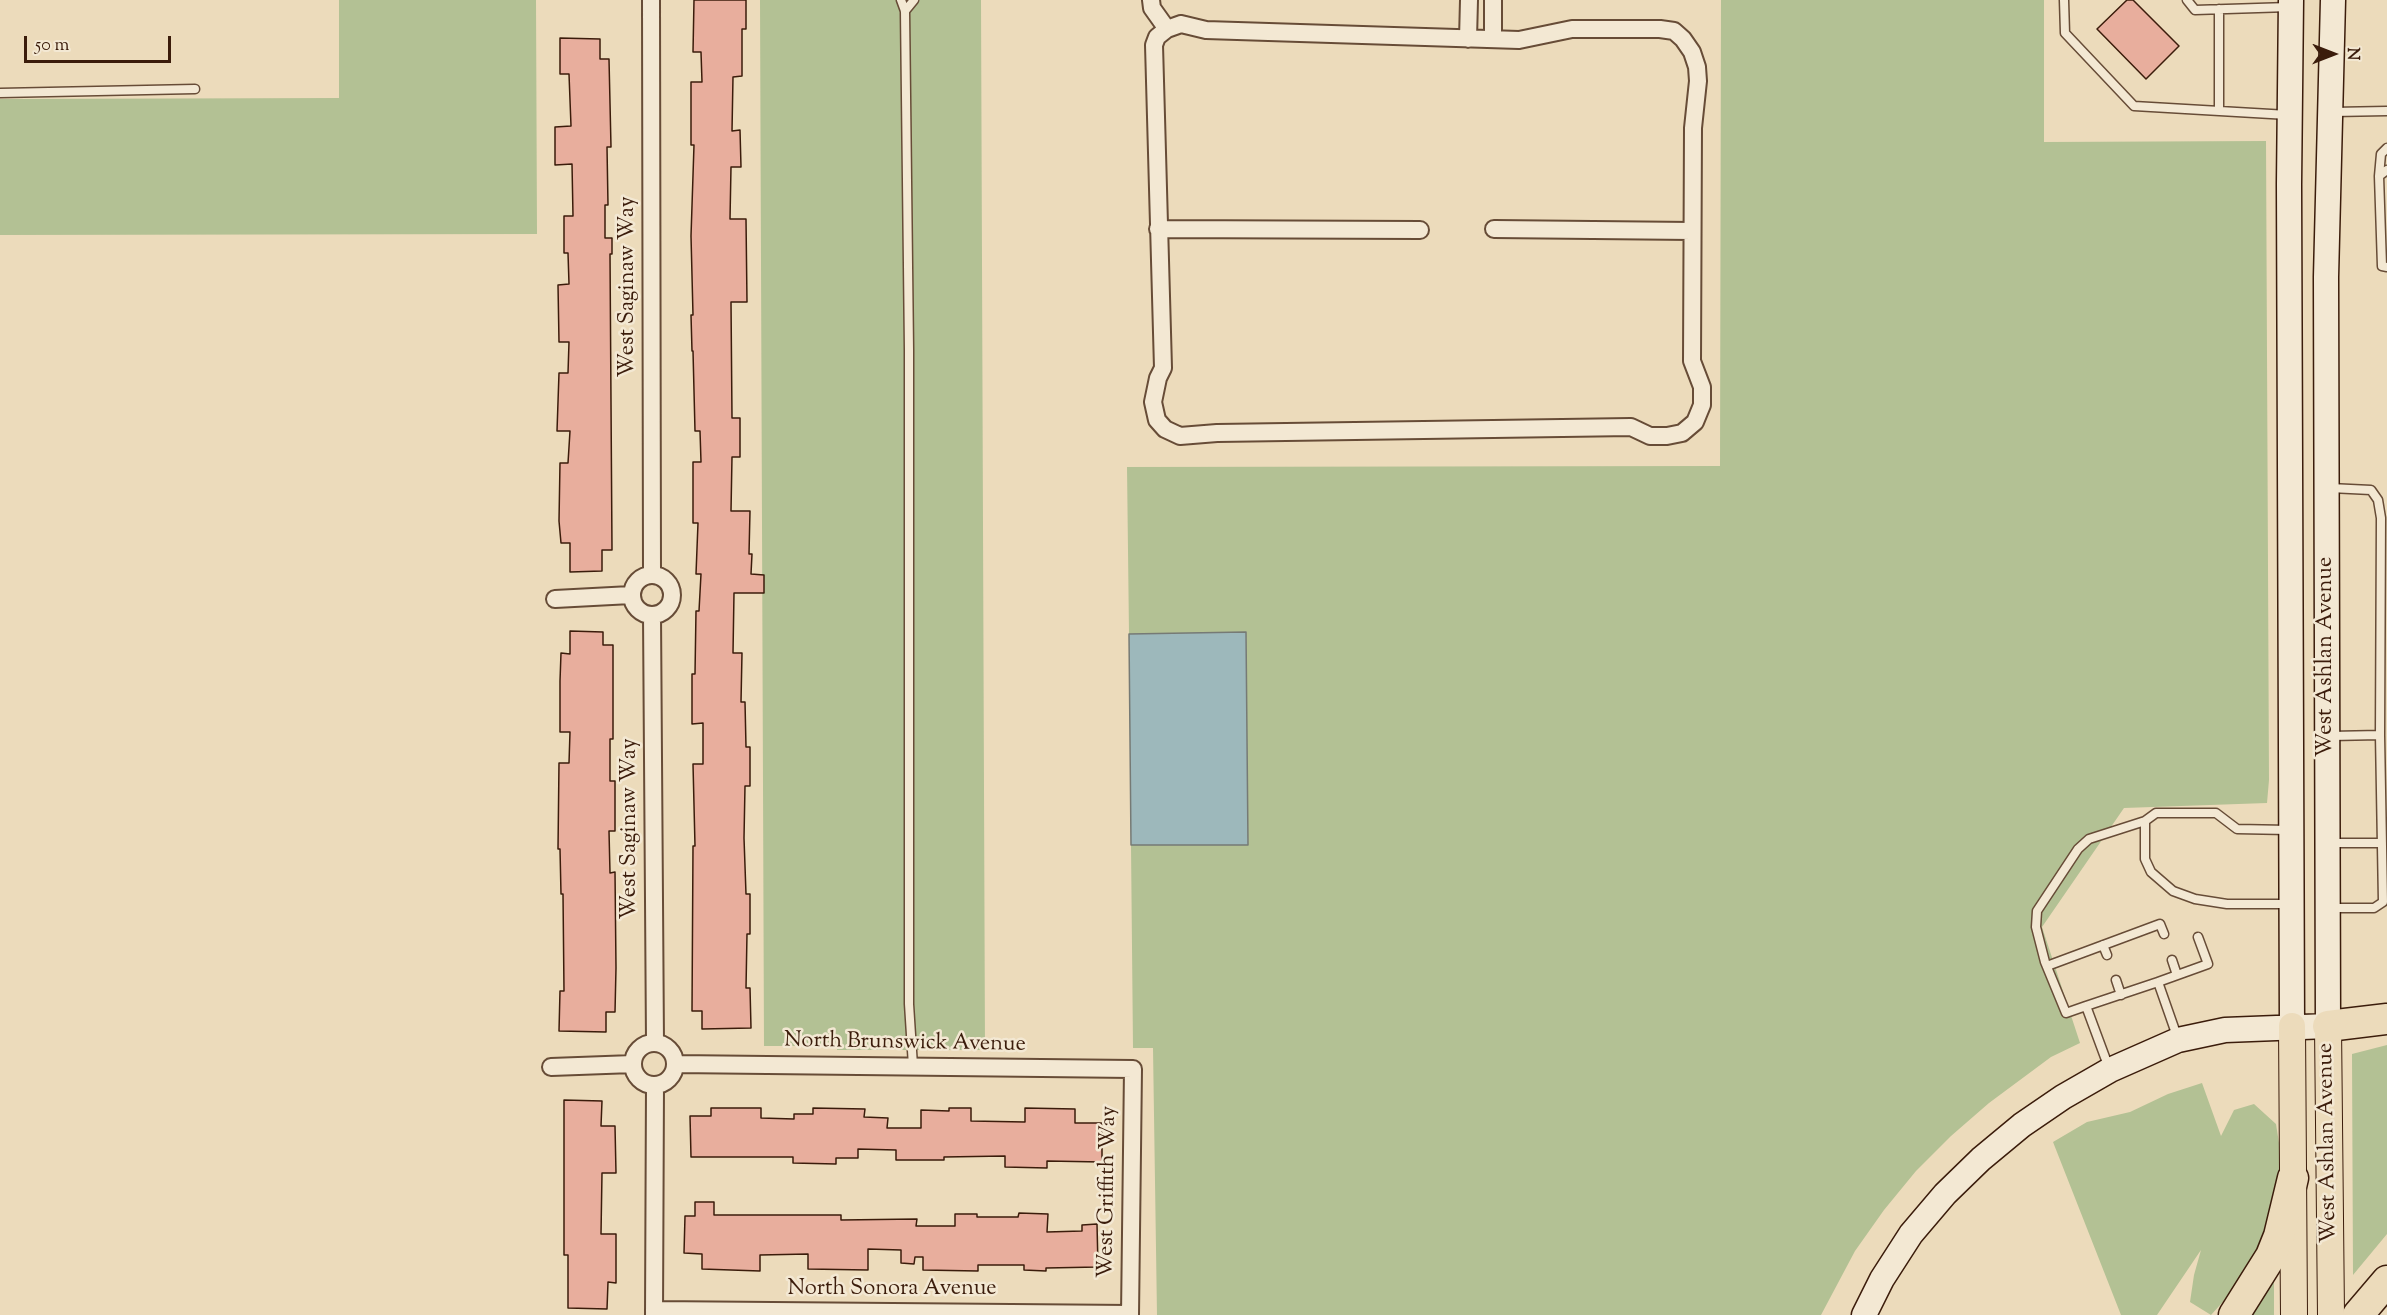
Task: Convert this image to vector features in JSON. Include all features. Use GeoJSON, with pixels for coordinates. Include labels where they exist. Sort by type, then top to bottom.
{"type":"FeatureCollection","features":[{"type":"Feature","properties":{"kind":"highway"},"geometry":{"type":"LineString","coordinates":[[2328,1026],[2387,1019]]}},
{"type":"Feature","properties":{"kind":"highway"},"geometry":{"type":"LineString","coordinates":[[2234,1315],[2271,1256],[2279,1236],[2293,1178]]}},
{"type":"Feature","properties":{"kind":"highway"},"geometry":{"type":"LineString","coordinates":[[2358,1315],[2387,1281]]}},
{"type":"Feature","properties":{"kind":"main road","name":"West Ashlan Avenue"},"geometry":{"type":"LineString","coordinates":[[2331,1315],[2326,278],[2333,0]]}},
{"type":"Feature","properties":{"kind":"main road","name":"West Ashlan Avenue"},"geometry":{"type":"LineString","coordinates":[[2291,3],[2294,1315]]}},
{"type":"Feature","properties":{"kind":"main road"},"geometry":{"type":"LineString","coordinates":[[2291,568],[2311,599],[2311,709],[2327,736]]}},
{"type":"Feature","properties":{"kind":"main road"},"geometry":{"type":"LineString","coordinates":[[1864,1315],[1882,1279],[1911,1234],[1945,1194],[2022,1125],[2063,1097],[2110,1070],[2178,1040],[2225,1030],[2328,1026]]}},
{"type":"Feature","properties":{"kind":"street","name":"West Saginaw Way"},"geometry":{"type":"LineString","coordinates":[[651,0],[652,573]]}},
{"type":"Feature","properties":{"kind":"street"},"geometry":{"type":"LineString","coordinates":[[1151,0],[1152,8],[1167,29]]}},
{"type":"Feature","properties":{"kind":"street"},"geometry":{"type":"LineString","coordinates":[[1468,39],[1469,0]]}},
{"type":"Feature","properties":{"kind":"street"},"geometry":{"type":"LineString","coordinates":[[1492,39],[1493,0]]}},
{"type":"Feature","properties":{"kind":"street"},"geometry":{"type":"LineString","coordinates":[[1181,24],[1206,30],[1519,40],[1572,29],[1660,28],[1674,32],[1683,39],[1692,52],[1697,67],[1698,81],[1693,128],[1692,361],[1702,387],[1702,405],[1695,422],[1682,433],[1667,436],[1650,436],[1631,426],[1217,433],[1180,436],[1165,429],[1157,420],[1153,402],[1158,378],[1163,368],[1154,45],[1157,37],[1167,29],[1181,24]]}},
{"type":"Feature","properties":{"kind":"street"},"geometry":{"type":"LineString","coordinates":[[1158,229],[1420,230]]}},
{"type":"Feature","properties":{"kind":"street"},"geometry":{"type":"LineString","coordinates":[[1494,229],[1692,231]]}},
{"type":"Feature","properties":{"kind":"street"},"geometry":{"type":"LineString","coordinates":[[652,573],[666,579],[673,594],[667,609],[652,615],[638,610],[631,595],[637,580],[652,573]]}},
{"type":"Feature","properties":{"kind":"street"},"geometry":{"type":"LineString","coordinates":[[555,599],[631,595]]}},
{"type":"Feature","properties":{"kind":"street","name":"West Saginaw Way"},"geometry":{"type":"LineString","coordinates":[[652,615],[655,1043]]}},
{"type":"Feature","properties":{"kind":"street"},"geometry":{"type":"LineString","coordinates":[[655,1043],[665,1046],[673,1054],[676,1064],[673,1074],[665,1082],[655,1085],[644,1083],[636,1075],[633,1064],[636,1053],[644,1046],[655,1043]]}},
{"type":"Feature","properties":{"kind":"street"},"geometry":{"type":"LineString","coordinates":[[551,1067],[633,1064]]}},
{"type":"Feature","properties":{"kind":"street","name":"North Brunswick Avenue"},"geometry":{"type":"LineString","coordinates":[[676,1064],[1133,1069]]}},
{"type":"Feature","properties":{"kind":"street","name":"West Griffith Way"},"geometry":{"type":"LineString","coordinates":[[1130,1315],[1133,1069]]}},
{"type":"Feature","properties":{"kind":"street"},"geometry":{"type":"LineString","coordinates":[[654,1313],[655,1085]]}},
{"type":"Feature","properties":{"kind":"street","name":"North Sonora Avenue"},"geometry":{"type":"LineString","coordinates":[[654,1313],[1130,1315]]}},
{"type":"Feature","properties":{"kind":"lane"},"geometry":{"type":"LineString","coordinates":[[901,0],[905,11],[910,608],[909,1004],[913,1066]]}},
{"type":"Feature","properties":{"kind":"lane"},"geometry":{"type":"LineString","coordinates":[[905,11],[914,0]]}},
{"type":"Feature","properties":{"kind":"lane"},"geometry":{"type":"LineString","coordinates":[[2064,0],[2065,33],[2134,106],[2290,115]]}},
{"type":"Feature","properties":{"kind":"lane"},"geometry":{"type":"LineString","coordinates":[[2187,0],[2195,10],[2291,3]]}},
{"type":"Feature","properties":{"kind":"lane"},"geometry":{"type":"LineString","coordinates":[[2219,9],[2219,111]]}},
{"type":"Feature","properties":{"kind":"lane"},"geometry":{"type":"LineString","coordinates":[[0,93],[195,88]]}},
{"type":"Feature","properties":{"kind":"lane"},"geometry":{"type":"LineString","coordinates":[[2329,112],[2387,111]]}},
{"type":"Feature","properties":{"kind":"lane"},"geometry":{"type":"LineString","coordinates":[[2387,148],[2381,153],[2383,173],[2382,266],[2387,267]]}},
{"type":"Feature","properties":{"kind":"lane"},"geometry":{"type":"LineString","coordinates":[[2326,488],[2371,490],[2378,500],[2381,518],[2380,735],[2383,902],[2374,908],[2328,908]]}},
{"type":"Feature","properties":{"kind":"lane"},"geometry":{"type":"LineString","coordinates":[[2327,736],[2380,735]]}},
{"type":"Feature","properties":{"kind":"lane"},"geometry":{"type":"LineString","coordinates":[[2198,937],[2208,964],[2067,1013],[2047,966],[2036,927],[2037,911],[2078,849],[2089,839],[2145,821],[2156,813],[2216,813],[2237,830],[2292,830]]}},
{"type":"Feature","properties":{"kind":"lane"},"geometry":{"type":"LineString","coordinates":[[2145,821],[2145,859],[2151,872],[2173,891],[2195,899],[2227,904],[2292,904]]}},
{"type":"Feature","properties":{"kind":"lane"},"geometry":{"type":"LineString","coordinates":[[2327,843],[2382,843]]}},
{"type":"Feature","properties":{"kind":"lane"},"geometry":{"type":"LineString","coordinates":[[2047,966],[2160,924],[2164,934]]}},
{"type":"Feature","properties":{"kind":"lane"},"geometry":{"type":"LineString","coordinates":[[2103,945],[2107,955]]}},
{"type":"Feature","properties":{"kind":"lane"},"geometry":{"type":"LineString","coordinates":[[2172,960],[2177,975]]}},
{"type":"Feature","properties":{"kind":"lane"},"geometry":{"type":"LineString","coordinates":[[2116,980],[2121,994]]}},
{"type":"Feature","properties":{"kind":"lane"},"geometry":{"type":"LineString","coordinates":[[2158,982],[2178,1040]]}},
{"type":"Feature","properties":{"kind":"lane"},"geometry":{"type":"LineString","coordinates":[[2086,1006],[2110,1070]]}},
{"type":"Feature","properties":{"kind":"green space"},"geometry":{"type":"Polygon","coordinates":[[[339,0],[536,0],[537,234],[0,235],[0,99],[339,98],[339,0]]]}},
{"type":"Feature","properties":{"kind":"green space"},"geometry":{"type":"Polygon","coordinates":[[[760,0],[981,0],[985,1050],[837,1050],[837,1046],[764,1046],[760,0]]]}},
{"type":"Feature","properties":{"kind":"green space"},"geometry":{"type":"Polygon","coordinates":[[[1721,0],[2044,0],[2044,142],[2266,141],[2269,780],[2267,803],[2124,808],[2042,927],[2080,1043],[2051,1057],[1989,1103],[1916,1171],[1855,1251],[1821,1315],[1157,1315],[1153,1048],[1133,1048],[1131,845],[1248,844],[1246,633],[1129,634],[1127,467],[1720,466],[1721,0]]]}},
{"type":"Feature","properties":{"kind":"green space"},"geometry":{"type":"Polygon","coordinates":[[[2387,1045],[2387,1234],[2353,1275],[2352,1054],[2387,1045]]]}},
{"type":"Feature","properties":{"kind":"green space"},"geometry":{"type":"Polygon","coordinates":[[[2202,1083],[2221,1136],[2234,1110],[2254,1104],[2276,1124],[2282,1162],[2277,1210],[2250,1272],[2211,1315],[2190,1302],[2201,1250],[2157,1315],[2121,1315],[2053,1142],[2087,1122],[2130,1112],[2168,1094],[2202,1083]]]}},
{"type":"Feature","properties":{"kind":"green space"},"geometry":{"type":"Polygon","coordinates":[[[2274,1273],[2274,1315],[2244,1315],[2274,1273]]]}},
{"type":"Feature","properties":{"kind":"water"},"geometry":{"type":"Polygon","coordinates":[[[1246,632],[1248,845],[1131,845],[1129,634],[1246,632]]]}},
{"type":"Feature","properties":{"kind":"building"},"geometry":{"type":"Polygon","coordinates":[[[694,0],[746,0],[746,29],[742,29],[742,76],[733,77],[732,131],[740,130],[741,167],[731,167],[730,219],[746,219],[747,302],[731,302],[732,418],[740,418],[740,457],[732,457],[731,511],[750,511],[751,574],[764,575],[764,593],[734,593],[733,653],[742,653],[741,702],[745,702],[746,747],[750,747],[750,786],[745,786],[744,838],[746,894],[750,894],[746,988],[750,988],[751,1028],[702,1029],[702,1011],[692,1011],[693,846],[695,846],[693,764],[703,764],[703,723],[692,724],[692,674],[695,674],[696,611],[699,611],[701,574],[696,574],[698,523],[693,523],[693,462],[701,462],[700,431],[695,431],[691,315],[693,315],[691,236],[694,145],[691,145],[691,82],[702,82],[701,52],[693,52],[694,0]]]}},
{"type":"Feature","properties":{"kind":"building"},"geometry":{"type":"Polygon","coordinates":[[[2127,0],[2133,0],[2179,46],[2146,79],[2097,29],[2127,0]]]}},
{"type":"Feature","properties":{"kind":"building"},"geometry":{"type":"Polygon","coordinates":[[[560,38],[600,39],[600,59],[609,59],[611,147],[607,147],[608,205],[605,205],[605,238],[612,238],[612,254],[610,254],[612,550],[602,550],[602,571],[570,572],[570,543],[561,543],[559,521],[560,463],[568,463],[570,431],[557,431],[559,373],[568,373],[569,342],[559,342],[558,285],[569,284],[568,253],[564,253],[564,216],[573,216],[572,164],[555,165],[555,127],[571,126],[569,74],[560,74],[560,38]]]}},
{"type":"Feature","properties":{"kind":"building"},"geometry":{"type":"Polygon","coordinates":[[[570,631],[603,632],[603,645],[613,645],[613,739],[610,739],[610,781],[615,781],[615,831],[609,831],[610,873],[615,872],[616,968],[615,1012],[606,1012],[606,1032],[559,1031],[560,991],[564,991],[563,894],[561,894],[560,849],[558,849],[559,763],[569,763],[570,732],[560,732],[560,681],[561,653],[570,654],[570,631]]]}},
{"type":"Feature","properties":{"kind":"building"},"geometry":{"type":"Polygon","coordinates":[[[564,1100],[602,1101],[601,1126],[615,1126],[616,1173],[602,1173],[601,1234],[616,1234],[616,1283],[608,1282],[607,1309],[568,1308],[568,1255],[564,1255],[564,1100]]]}},
{"type":"Feature","properties":{"kind":"building"},"geometry":{"type":"Polygon","coordinates":[[[711,1108],[761,1108],[761,1118],[794,1119],[794,1114],[813,1114],[813,1108],[865,1109],[864,1117],[888,1118],[887,1128],[921,1128],[921,1110],[949,1111],[949,1108],[971,1108],[971,1121],[1025,1122],[1025,1108],[1075,1109],[1075,1123],[1102,1123],[1102,1162],[1047,1161],[1047,1168],[1005,1167],[1005,1156],[896,1160],[896,1150],[858,1149],[858,1158],[836,1158],[836,1164],[793,1163],[793,1157],[691,1157],[690,1116],[711,1116],[711,1108]]]}},
{"type":"Feature","properties":{"kind":"building"},"geometry":{"type":"Polygon","coordinates":[[[695,1202],[714,1202],[714,1215],[841,1215],[841,1220],[917,1219],[916,1226],[955,1226],[955,1214],[977,1214],[977,1217],[1018,1217],[1019,1213],[1048,1214],[1047,1232],[1082,1231],[1082,1225],[1097,1224],[1098,1267],[1046,1268],[1046,1271],[1024,1270],[1024,1265],[978,1265],[978,1271],[923,1270],[923,1257],[915,1257],[914,1264],[901,1263],[901,1250],[868,1249],[868,1270],[808,1269],[808,1254],[760,1255],[760,1271],[702,1269],[702,1254],[684,1253],[685,1216],[695,1216],[695,1202]]]}}]}
